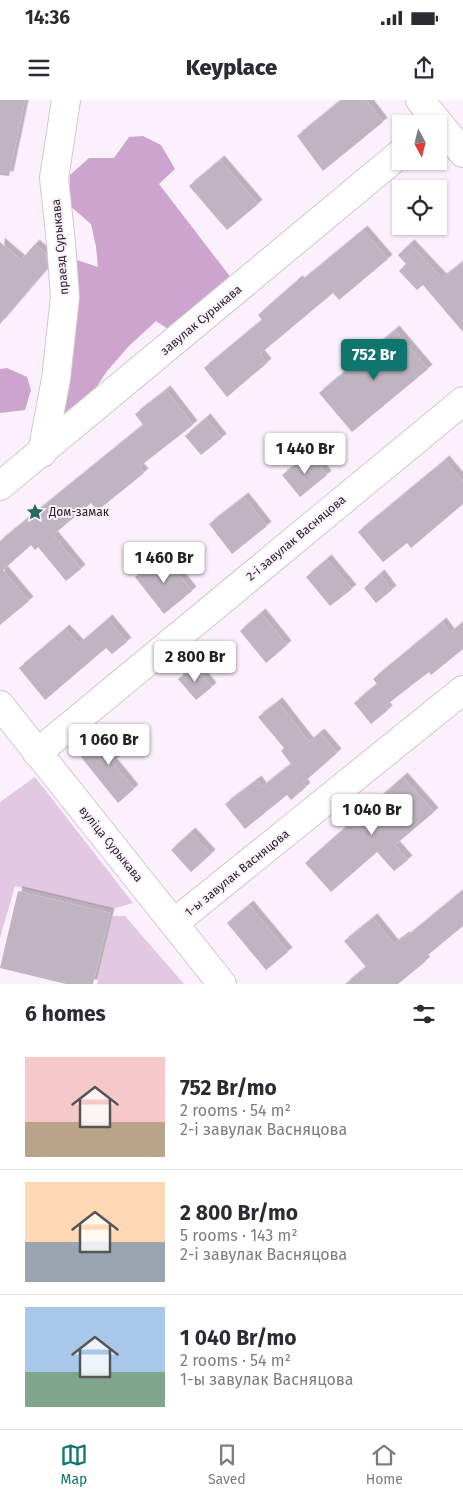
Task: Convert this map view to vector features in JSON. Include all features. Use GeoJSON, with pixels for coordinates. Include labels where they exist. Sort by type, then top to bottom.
{"type":"FeatureCollection","features":[{"type":"Feature","properties":{"kind":"street","name":"праезд Сурыкава"},"geometry":{"type":"LineString","coordinates":[[42,452],[56,379],[65,297],[54,178],[66,100]]}},
{"type":"Feature","properties":{"kind":"street"},"geometry":{"type":"LineString","coordinates":[[420,100],[432,115]]}},
{"type":"Feature","properties":{"kind":"street"},"geometry":{"type":"LineString","coordinates":[[448,135],[463,153]]}},
{"type":"Feature","properties":{"kind":"street","name":"завулак Сурыкава"},"geometry":{"type":"LineString","coordinates":[[0,486],[392,160]]}},
{"type":"Feature","properties":{"kind":"street","name":"2-і завулак Васняцова"},"geometry":{"type":"LineString","coordinates":[[37,753],[463,401]]}},
{"type":"Feature","properties":{"kind":"street","name":"1-ы завулак Васняцова"},"geometry":{"type":"LineString","coordinates":[[174,923],[463,690]]}},
{"type":"Feature","properties":{"kind":"street","name":"вуліца Сурыкава"},"geometry":{"type":"LineString","coordinates":[[0,705],[222,984]]}},
{"type":"Feature","properties":{"kind":"shaded area"},"geometry":{"type":"Polygon","coordinates":[[[143,136],[161,145],[175,169],[159,184],[235,283],[174,333],[156,321],[129,346],[107,371],[78,415],[65,412],[57,401],[74,259],[98,267],[91,224],[70,206],[70,175],[89,158],[114,158],[129,137],[143,136]]]}},
{"type":"Feature","properties":{"kind":"shaded area"},"geometry":{"type":"Polygon","coordinates":[[[7,368],[27,377],[31,390],[25,410],[0,413],[0,369],[7,368]]]}},
{"type":"Feature","properties":{"kind":"shaded area"},"geometry":{"type":"Polygon","coordinates":[[[35,777],[133,903],[112,909],[15,886],[0,938],[0,802],[35,777]]]}},
{"type":"Feature","properties":{"kind":"shaded area"},"geometry":{"type":"Polygon","coordinates":[[[113,916],[125,916],[184,984],[97,984],[113,916]]]}},
{"type":"Feature","properties":{"kind":"building"},"geometry":{"type":"Polygon","coordinates":[[[0,100],[25,100],[9,176],[0,175],[0,100]]]}},
{"type":"Feature","properties":{"kind":"building"},"geometry":{"type":"Polygon","coordinates":[[[341,100],[366,100],[383,122],[323,171],[297,136],[341,100]]]}},
{"type":"Feature","properties":{"kind":"building"},"geometry":{"type":"Polygon","coordinates":[[[220,160],[258,204],[227,230],[189,186],[220,160]]]}},
{"type":"Feature","properties":{"kind":"building"},"geometry":{"type":"Polygon","coordinates":[[[363,230],[388,259],[339,300],[333,293],[260,354],[267,363],[227,397],[204,368],[262,320],[258,315],[298,280],[300,282],[363,230]]]}},
{"type":"Feature","properties":{"kind":"building"},"geometry":{"type":"Polygon","coordinates":[[[0,242],[21,260],[35,244],[46,254],[47,269],[0,324],[0,242]]]}},
{"type":"Feature","properties":{"kind":"building"},"geometry":{"type":"Polygon","coordinates":[[[410,244],[442,278],[463,262],[463,332],[423,285],[417,290],[399,271],[406,264],[398,255],[410,244]]]}},
{"type":"Feature","properties":{"kind":"building"},"geometry":{"type":"Polygon","coordinates":[[[395,330],[428,369],[352,432],[319,393],[395,330]]]}},
{"type":"Feature","properties":{"kind":"building"},"geometry":{"type":"Polygon","coordinates":[[[166,390],[193,425],[139,467],[144,473],[97,511],[91,503],[53,535],[81,569],[66,581],[38,547],[35,550],[31,545],[3,570],[29,601],[0,625],[0,541],[143,425],[135,414],[166,390]]]}},
{"type":"Feature","properties":{"kind":"building"},"geometry":{"type":"Polygon","coordinates":[[[206,418],[222,438],[201,455],[185,436],[206,418]]]}},
{"type":"Feature","properties":{"kind":"building"},"geometry":{"type":"Polygon","coordinates":[[[310,453],[327,475],[300,497],[282,475],[310,453]]]}},
{"type":"Feature","properties":{"kind":"building"},"geometry":{"type":"Polygon","coordinates":[[[445,460],[463,482],[463,504],[411,548],[407,543],[383,562],[358,532],[445,460]]]}},
{"type":"Feature","properties":{"kind":"building"},"geometry":{"type":"Polygon","coordinates":[[[244,497],[267,526],[232,554],[209,524],[244,497]]]}},
{"type":"Feature","properties":{"kind":"building"},"geometry":{"type":"Polygon","coordinates":[[[163,555],[192,591],[164,614],[135,577],[163,555]]]}},
{"type":"Feature","properties":{"kind":"building"},"geometry":{"type":"Polygon","coordinates":[[[327,559],[352,589],[330,606],[306,577],[327,559]]]}},
{"type":"Feature","properties":{"kind":"building"},"geometry":{"type":"Polygon","coordinates":[[[380,574],[392,590],[376,603],[364,588],[380,574]]]}},
{"type":"Feature","properties":{"kind":"building"},"geometry":{"type":"Polygon","coordinates":[[[261,613],[287,645],[266,663],[240,631],[261,613]]]}},
{"type":"Feature","properties":{"kind":"building"},"geometry":{"type":"Polygon","coordinates":[[[108,619],[127,642],[112,654],[106,648],[45,700],[19,668],[65,629],[79,644],[108,619]]]}},
{"type":"Feature","properties":{"kind":"building"},"geometry":{"type":"Polygon","coordinates":[[[442,622],[450,633],[463,622],[463,649],[431,675],[429,672],[385,706],[388,710],[371,724],[354,703],[377,684],[373,679],[442,622]]]}},
{"type":"Feature","properties":{"kind":"building"},"geometry":{"type":"Polygon","coordinates":[[[195,666],[212,687],[196,700],[178,679],[195,666]]]}},
{"type":"Feature","properties":{"kind":"building"},"geometry":{"type":"Polygon","coordinates":[[[278,702],[309,742],[320,733],[337,753],[303,783],[306,787],[291,800],[287,795],[245,829],[225,804],[257,780],[262,787],[291,764],[281,751],[284,748],[258,717],[278,702]]]}},
{"type":"Feature","properties":{"kind":"building"},"geometry":{"type":"Polygon","coordinates":[[[114,732],[128,750],[112,762],[134,789],[118,803],[81,757],[114,732]]]}},
{"type":"Feature","properties":{"kind":"building"},"geometry":{"type":"Polygon","coordinates":[[[403,777],[434,812],[395,845],[408,860],[394,871],[377,852],[331,892],[305,863],[403,777]]]}},
{"type":"Feature","properties":{"kind":"building"},"geometry":{"type":"Polygon","coordinates":[[[191,832],[211,854],[191,872],[171,850],[191,832]]]}},
{"type":"Feature","properties":{"kind":"building"},"geometry":{"type":"Polygon","coordinates":[[[463,890],[463,926],[423,959],[426,961],[398,984],[345,984],[366,967],[344,941],[373,918],[394,944],[406,937],[463,890]]]}},
{"type":"Feature","properties":{"kind":"building"},"geometry":{"type":"Polygon","coordinates":[[[18,891],[110,913],[93,984],[66,984],[0,968],[18,891]]]}},
{"type":"Feature","properties":{"kind":"building"},"geometry":{"type":"Polygon","coordinates":[[[249,905],[288,952],[266,970],[227,923],[249,905]]]}},
{"type":"Feature","properties":{"kind":"place","name":"Дом-замак"},"geometry":{"type":"Point","coordinates":[35,512]}}]}
